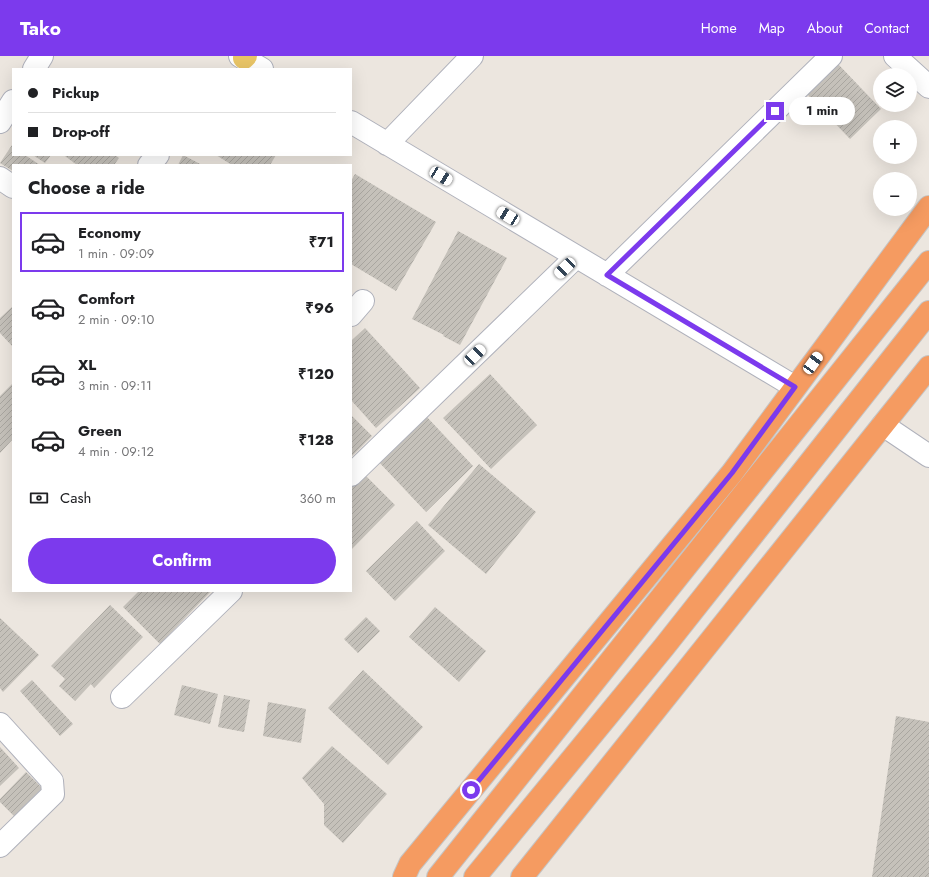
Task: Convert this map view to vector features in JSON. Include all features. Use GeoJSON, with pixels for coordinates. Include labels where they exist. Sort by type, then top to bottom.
{"type":"FeatureCollection","features":[{"type":"Feature","properties":{"kind":"highway"},"geometry":{"type":"LineString","coordinates":[[405,873],[732,473],[929,207]]}},
{"type":"Feature","properties":{"kind":"highway"},"geometry":{"type":"LineString","coordinates":[[438,877],[929,262]]}},
{"type":"Feature","properties":{"kind":"highway"},"geometry":{"type":"LineString","coordinates":[[475,877],[659,653],[929,312]]}},
{"type":"Feature","properties":{"kind":"highway"},"geometry":{"type":"LineString","coordinates":[[522,877],[929,367]]}},
{"type":"Feature","properties":{"kind":"street"},"geometry":{"type":"LineString","coordinates":[[35,68],[42,56]]}},
{"type":"Feature","properties":{"kind":"street"},"geometry":{"type":"LineString","coordinates":[[387,144],[472,56]]}},
{"type":"Feature","properties":{"kind":"street"},"geometry":{"type":"LineString","coordinates":[[607,275],[831,56]]}},
{"type":"Feature","properties":{"kind":"street"},"geometry":{"type":"LineString","coordinates":[[895,56],[929,87]]}},
{"type":"Feature","properties":{"kind":"street"},"geometry":{"type":"LineString","coordinates":[[0,122],[12,103]]}},
{"type":"Feature","properties":{"kind":"street"},"geometry":{"type":"LineString","coordinates":[[352,123],[795,387]]}},
{"type":"Feature","properties":{"kind":"street"},"geometry":{"type":"LineString","coordinates":[[150,164],[157,156]]}},
{"type":"Feature","properties":{"kind":"street"},"geometry":{"type":"LineString","coordinates":[[0,178],[12,186]]}},
{"type":"Feature","properties":{"kind":"street"},"geometry":{"type":"LineString","coordinates":[[352,474],[576,257]]}},
{"type":"Feature","properties":{"kind":"street"},"geometry":{"type":"LineString","coordinates":[[883,425],[929,456]]}},
{"type":"Feature","properties":{"kind":"street"},"geometry":{"type":"LineString","coordinates":[[122,697],[230,592]]}},
{"type":"Feature","properties":{"kind":"street"},"geometry":{"type":"LineString","coordinates":[[0,724],[52,781],[53,794],[0,846]]}},
{"type":"Feature","properties":{"kind":"building"},"geometry":{"type":"Polygon","coordinates":[[[838,64],[873,101],[873,112],[878,112],[850,139],[807,94],[838,64]]]}},
{"type":"Feature","properties":{"kind":"building"},"geometry":{"type":"Polygon","coordinates":[[[12,145],[12,156],[26,156],[38,164],[12,164],[12,170],[0,163],[12,145]]]}},
{"type":"Feature","properties":{"kind":"building"},"geometry":{"type":"Polygon","coordinates":[[[34,156],[50,156],[45,163],[34,156]]]}},
{"type":"Feature","properties":{"kind":"building"},"geometry":{"type":"Polygon","coordinates":[[[65,156],[116,156],[119,158],[115,164],[76,164],[65,156]]]}},
{"type":"Feature","properties":{"kind":"building"},"geometry":{"type":"Polygon","coordinates":[[[182,156],[185,156],[200,164],[178,164],[182,156]]]}},
{"type":"Feature","properties":{"kind":"building"},"geometry":{"type":"Polygon","coordinates":[[[218,156],[275,156],[271,164],[230,164],[218,156]]]}},
{"type":"Feature","properties":{"kind":"building"},"geometry":{"type":"Polygon","coordinates":[[[355,174],[436,222],[396,291],[352,265],[352,179],[355,174]]]}},
{"type":"Feature","properties":{"kind":"building"},"geometry":{"type":"Polygon","coordinates":[[[458,231],[507,258],[460,345],[412,319],[458,231]]]}},
{"type":"Feature","properties":{"kind":"building"},"geometry":{"type":"Polygon","coordinates":[[[12,307],[12,346],[0,333],[0,318],[12,307]]]}},
{"type":"Feature","properties":{"kind":"building"},"geometry":{"type":"Polygon","coordinates":[[[365,328],[420,388],[376,428],[352,401],[352,340],[365,328]]]}},
{"type":"Feature","properties":{"kind":"building"},"geometry":{"type":"Polygon","coordinates":[[[490,374],[537,425],[491,469],[443,418],[490,374]]]}},
{"type":"Feature","properties":{"kind":"building"},"geometry":{"type":"Polygon","coordinates":[[[12,384],[12,440],[0,453],[0,396],[12,384]]]}},
{"type":"Feature","properties":{"kind":"building"},"geometry":{"type":"Polygon","coordinates":[[[425,415],[473,466],[426,512],[377,460],[425,415]]]}},
{"type":"Feature","properties":{"kind":"building"},"geometry":{"type":"Polygon","coordinates":[[[352,416],[372,436],[352,456],[352,416]]]}},
{"type":"Feature","properties":{"kind":"building"},"geometry":{"type":"Polygon","coordinates":[[[479,464],[536,512],[486,574],[428,525],[479,464]]]}},
{"type":"Feature","properties":{"kind":"building"},"geometry":{"type":"Polygon","coordinates":[[[363,473],[395,505],[352,549],[352,485],[363,473]]]}},
{"type":"Feature","properties":{"kind":"building"},"geometry":{"type":"Polygon","coordinates":[[[417,521],[445,551],[395,601],[366,571],[417,521]]]}},
{"type":"Feature","properties":{"kind":"building"},"geometry":{"type":"Polygon","coordinates":[[[138,592],[210,592],[160,644],[123,607],[138,592]]]}},
{"type":"Feature","properties":{"kind":"building"},"geometry":{"type":"Polygon","coordinates":[[[110,605],[143,637],[94,688],[91,684],[75,701],[59,686],[65,679],[51,666],[110,605]]]}},
{"type":"Feature","properties":{"kind":"building"},"geometry":{"type":"Polygon","coordinates":[[[435,607],[486,651],[459,682],[409,637],[435,607]]]}},
{"type":"Feature","properties":{"kind":"building"},"geometry":{"type":"Polygon","coordinates":[[[366,617],[380,631],[358,653],[344,639],[366,617]]]}},
{"type":"Feature","properties":{"kind":"building"},"geometry":{"type":"Polygon","coordinates":[[[0,618],[39,655],[3,692],[0,688],[0,618]]]}},
{"type":"Feature","properties":{"kind":"building"},"geometry":{"type":"Polygon","coordinates":[[[363,670],[423,727],[388,765],[328,708],[363,670]]]}},
{"type":"Feature","properties":{"kind":"building"},"geometry":{"type":"Polygon","coordinates":[[[32,680],[73,724],[60,736],[20,691],[32,680]]]}},
{"type":"Feature","properties":{"kind":"building"},"geometry":{"type":"Polygon","coordinates":[[[182,685],[218,694],[210,724],[174,715],[182,685]]]}},
{"type":"Feature","properties":{"kind":"building"},"geometry":{"type":"Polygon","coordinates":[[[224,695],[250,700],[244,732],[218,727],[224,695]]]}},
{"type":"Feature","properties":{"kind":"building"},"geometry":{"type":"Polygon","coordinates":[[[268,702],[306,709],[301,743],[263,736],[268,702]]]}},
{"type":"Feature","properties":{"kind":"building"},"geometry":{"type":"Polygon","coordinates":[[[896,716],[929,722],[929,877],[872,877],[896,716]]]}},
{"type":"Feature","properties":{"kind":"building"},"geometry":{"type":"Polygon","coordinates":[[[332,746],[387,794],[343,843],[324,825],[324,804],[302,778],[332,746]]]}},
{"type":"Feature","properties":{"kind":"building"},"geometry":{"type":"Polygon","coordinates":[[[0,747],[19,768],[0,786],[0,747]]]}},
{"type":"Feature","properties":{"kind":"building"},"geometry":{"type":"Polygon","coordinates":[[[26,772],[42,788],[14,816],[0,802],[0,799],[26,772]]]}},
{"type":"Feature","properties":{"kind":"route"},"geometry":{"type":"LineString","coordinates":[[471,790],[732,473],[795,387],[607,275],[775,111]]}}]}
